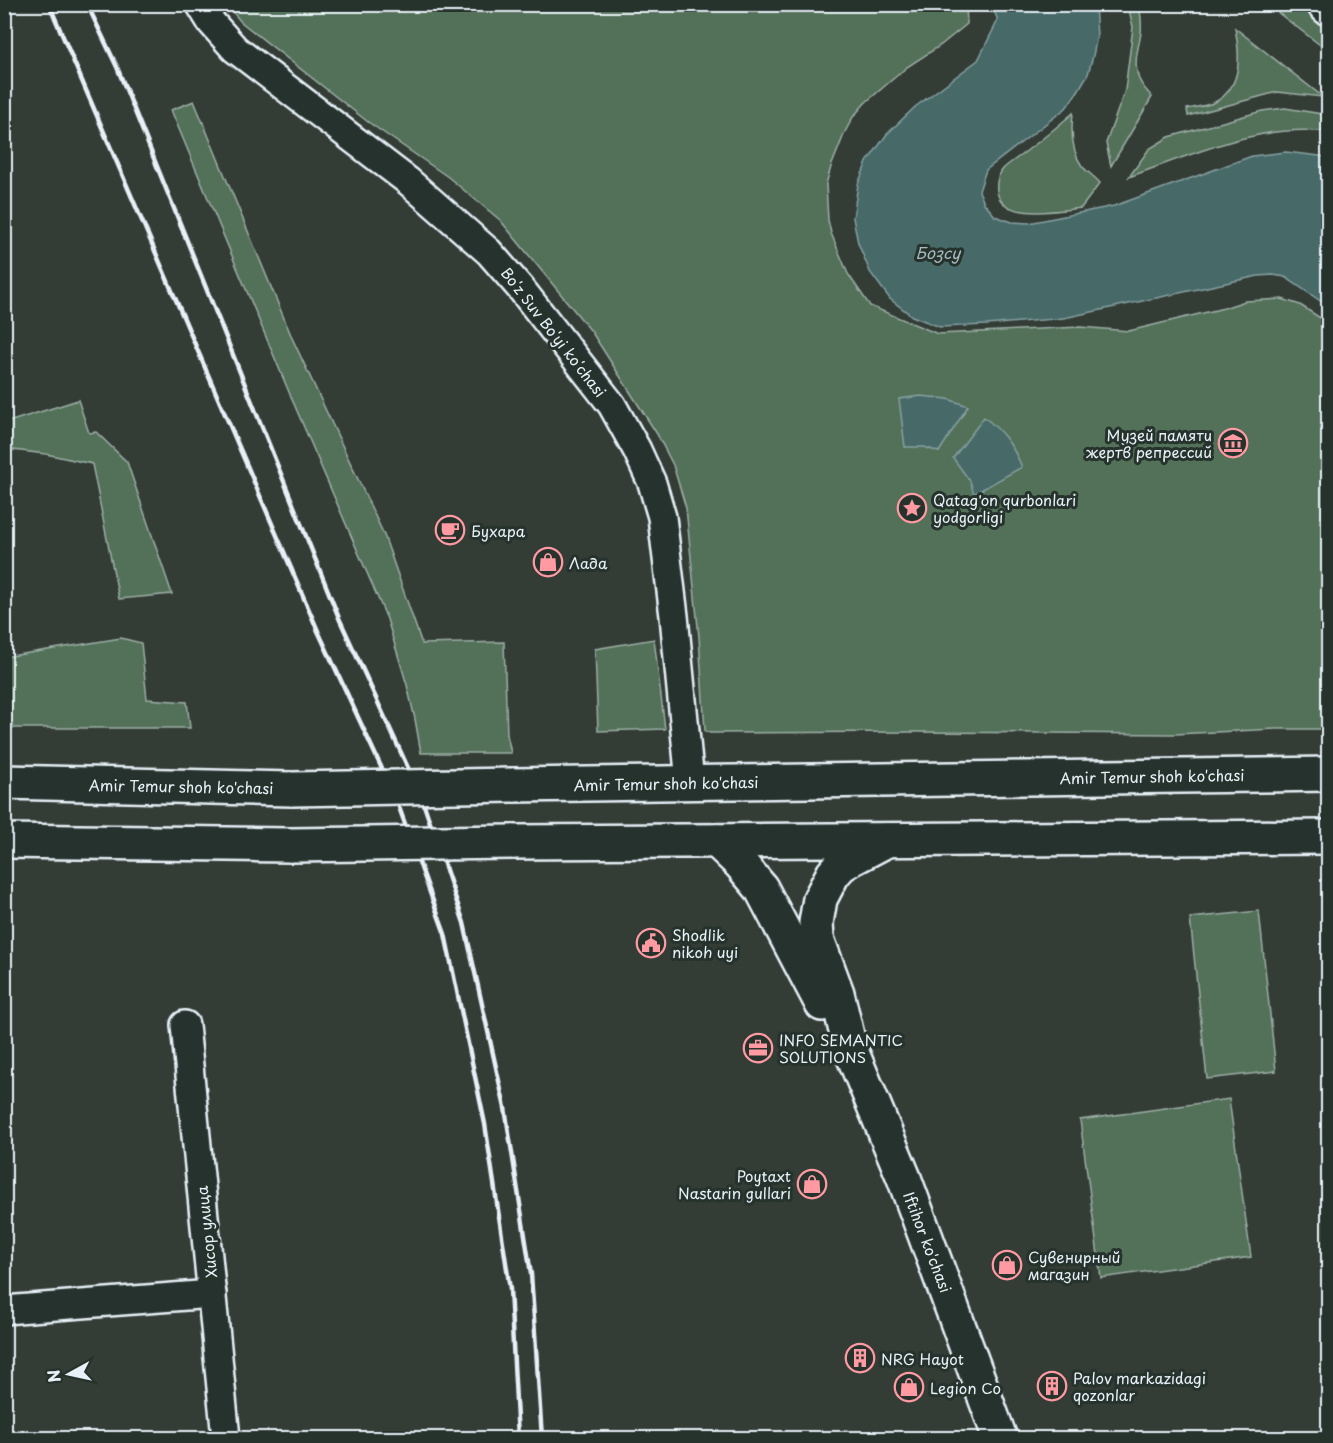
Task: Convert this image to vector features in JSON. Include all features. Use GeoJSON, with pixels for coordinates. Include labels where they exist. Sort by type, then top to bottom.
{"type":"FeatureCollection","features":[{"type":"Feature","properties":{"kind":"main road"},"geometry":{"type":"LineString","coordinates":[[1324,4],[1329,8]]}},
{"type":"Feature","properties":{"kind":"main road","name":"Amir Temur shoh ko'chasi"},"geometry":{"type":"LineString","coordinates":[[4,782],[292,789],[1329,774]]}},
{"type":"Feature","properties":{"kind":"main road"},"geometry":{"type":"LineString","coordinates":[[4,841],[291,845],[1329,837]]}},
{"type":"Feature","properties":{"kind":"main road","name":"Iftihor ko'chasi"},"geometry":{"type":"LineString","coordinates":[[717,840],[741,863],[761,888],[819,1000],[850,1048]]}},
{"type":"Feature","properties":{"kind":"main road","name":"Iftihor ko'chasi"},"geometry":{"type":"LineString","coordinates":[[887,840],[841,865],[832,874],[820,899],[816,923],[817,939],[837,993],[850,1048],[904,1178],[1000,1438]]}},
{"type":"Feature","properties":{"kind":"street","name":"Boʻz Suv Boʻyi koʻchasi"},"geometry":{"type":"LineString","coordinates":[[200,4],[211,22],[235,50],[408,181],[489,252],[522,290],[612,405],[652,483],[662,517],[690,783]]}},
{"type":"Feature","properties":{"kind":"street","name":"Хисор улица"},"geometry":{"type":"LineString","coordinates":[[185,1025],[226,1438]]}},
{"type":"Feature","properties":{"kind":"street"},"geometry":{"type":"LineString","coordinates":[[4,1310],[212,1294]]}},
{"type":"Feature","properties":{"kind":"green space"},"geometry":{"type":"Polygon","coordinates":[[[227,5],[966,5],[967,24],[941,45],[907,67],[865,103],[853,117],[845,132],[826,184],[831,233],[848,274],[870,306],[938,334],[1080,327],[1129,331],[1245,301],[1282,299],[1300,305],[1328,323],[1328,729],[1175,734],[710,733],[705,731],[699,637],[686,508],[673,465],[657,434],[591,331],[500,220],[448,177],[368,122],[241,22],[227,5]]]}},
{"type":"Feature","properties":{"kind":"green space"},"geometry":{"type":"Polygon","coordinates":[[[1128,5],[1139,5],[1141,29],[1136,67],[1141,82],[1152,97],[1111,166],[1106,143],[1125,90],[1133,27],[1128,5]]]}},
{"type":"Feature","properties":{"kind":"green space"},"geometry":{"type":"Polygon","coordinates":[[[1268,5],[1300,5],[1328,27],[1328,51],[1268,5]]]}},
{"type":"Feature","properties":{"kind":"green space"},"geometry":{"type":"Polygon","coordinates":[[[1235,28],[1323,97],[1277,92],[1188,116],[1187,109],[1215,102],[1231,88],[1238,59],[1235,28]]]}},
{"type":"Feature","properties":{"kind":"green space"},"geometry":{"type":"Polygon","coordinates":[[[194,101],[293,340],[384,535],[422,644],[504,642],[507,735],[511,753],[421,753],[407,685],[387,619],[171,110],[194,101]]]}},
{"type":"Feature","properties":{"kind":"green space"},"geometry":{"type":"Polygon","coordinates":[[[1285,108],[1328,115],[1328,132],[1303,130],[1252,136],[1202,150],[1129,177],[1149,149],[1169,137],[1262,111],[1285,108]]]}},
{"type":"Feature","properties":{"kind":"green space"},"geometry":{"type":"Polygon","coordinates":[[[1073,113],[1072,133],[1078,160],[1100,183],[1081,208],[1033,212],[1009,207],[1001,201],[997,191],[1001,171],[1073,113]]]}},
{"type":"Feature","properties":{"kind":"green space"},"geometry":{"type":"Polygon","coordinates":[[[78,400],[89,433],[96,432],[127,462],[172,594],[119,599],[92,464],[46,454],[5,449],[5,423],[78,400]]]}},
{"type":"Feature","properties":{"kind":"green space"},"geometry":{"type":"Polygon","coordinates":[[[121,638],[141,643],[147,699],[187,702],[190,728],[5,728],[5,657],[121,638]]]}},
{"type":"Feature","properties":{"kind":"green space"},"geometry":{"type":"Polygon","coordinates":[[[654,639],[665,729],[598,731],[595,649],[654,639]]]}},
{"type":"Feature","properties":{"kind":"green space"},"geometry":{"type":"Polygon","coordinates":[[[1259,911],[1276,1071],[1207,1079],[1190,918],[1259,911]]]}},
{"type":"Feature","properties":{"kind":"green space"},"geometry":{"type":"Polygon","coordinates":[[[1229,1099],[1251,1257],[1101,1278],[1080,1120],[1229,1099]]]}},
{"type":"Feature","properties":{"kind":"water","name":"Бозсу"},"geometry":{"type":"Polygon","coordinates":[[[991,5],[1095,5],[1097,36],[1088,74],[1066,108],[986,170],[979,191],[984,203],[995,216],[1012,222],[1029,223],[1114,206],[1252,156],[1286,152],[1328,157],[1328,306],[1285,277],[1273,275],[1258,276],[1064,318],[987,325],[940,327],[912,316],[890,299],[870,272],[858,243],[853,218],[858,184],[867,162],[887,134],[915,107],[978,60],[998,20],[991,5]]]}},
{"type":"Feature","properties":{"kind":"water"},"geometry":{"type":"Polygon","coordinates":[[[921,396],[948,399],[968,406],[939,452],[924,447],[905,447],[899,399],[921,396]]]}},
{"type":"Feature","properties":{"kind":"water"},"geometry":{"type":"Polygon","coordinates":[[[984,417],[1006,439],[1022,467],[974,494],[970,481],[953,458],[984,417]]]}},
{"type":"Feature","properties":{"kind":"railway"},"geometry":{"type":"LineString","coordinates":[[49,4],[318,631],[396,799],[445,934],[485,1124],[510,1289],[518,1438]]}},
{"type":"Feature","properties":{"kind":"railway"},"geometry":{"type":"LineString","coordinates":[[87,4],[117,67],[339,618],[421,796],[464,923],[505,1108],[531,1274],[542,1438]]}},
{"type":"Feature","properties":{"kind":"place","name":"Музей памяти жертв репрессий"},"geometry":{"type":"Point","coordinates":[1233,443]}},
{"type":"Feature","properties":{"kind":"place","name":"Qatag'on qurbonlari yodgorligi"},"geometry":{"type":"Point","coordinates":[912,508]}},
{"type":"Feature","properties":{"kind":"place","name":"Бухара"},"geometry":{"type":"Point","coordinates":[450,530]}},
{"type":"Feature","properties":{"kind":"place","name":"Лада"},"geometry":{"type":"Point","coordinates":[548,562]}},
{"type":"Feature","properties":{"kind":"place","name":"Shodlik nikoh uyi"},"geometry":{"type":"Point","coordinates":[651,943]}},
{"type":"Feature","properties":{"kind":"place","name":"INFO SEMANTIC SOLUTIONS"},"geometry":{"type":"Point","coordinates":[758,1048]}},
{"type":"Feature","properties":{"kind":"place","name":"Poytaxt Nastarin gullari"},"geometry":{"type":"Point","coordinates":[812,1184]}},
{"type":"Feature","properties":{"kind":"place","name":"Сувенирный магазин"},"geometry":{"type":"Point","coordinates":[1007,1265]}},
{"type":"Feature","properties":{"kind":"place","name":"NRG Hayot"},"geometry":{"type":"Point","coordinates":[860,1358]}},
{"type":"Feature","properties":{"kind":"place","name":"Palov markazidagi qozonlar"},"geometry":{"type":"Point","coordinates":[1052,1386]}},
{"type":"Feature","properties":{"kind":"place","name":"Legion Co"},"geometry":{"type":"Point","coordinates":[909,1387]}}]}
